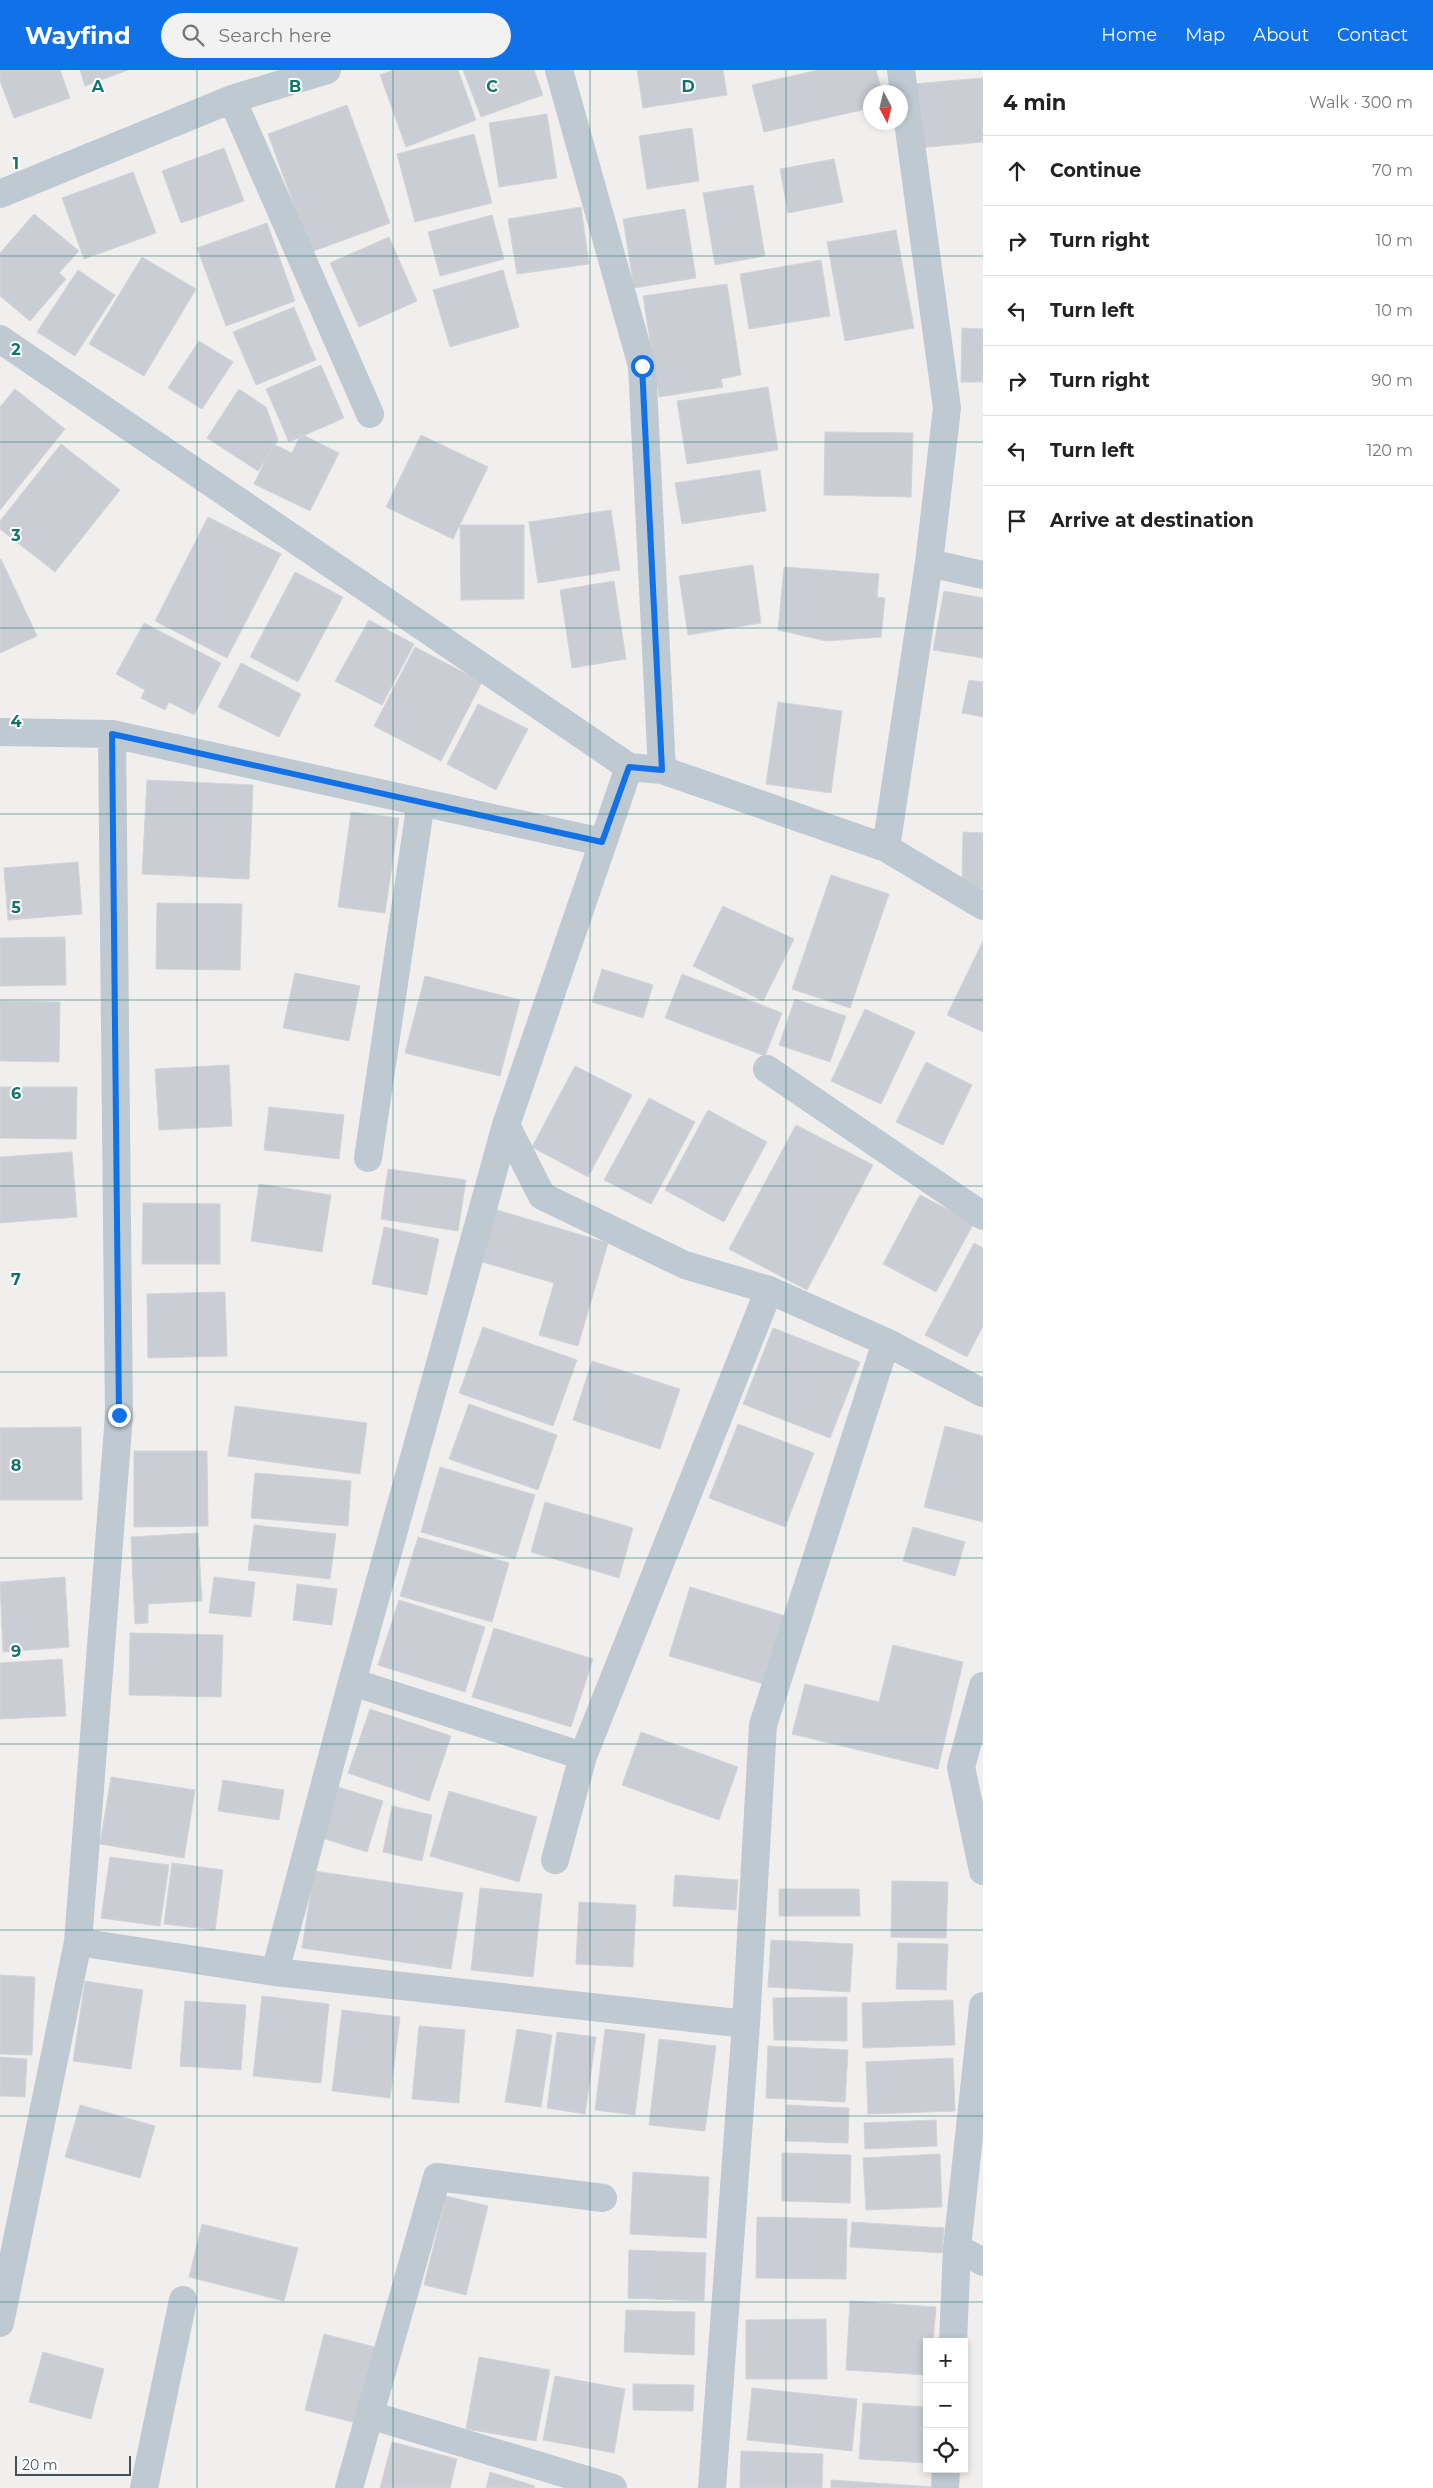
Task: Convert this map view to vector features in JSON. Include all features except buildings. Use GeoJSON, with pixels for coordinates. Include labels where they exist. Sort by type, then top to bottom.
{"type":"FeatureCollection","features":[{"type":"Feature","properties":{"kind":"street"},"geometry":{"type":"LineString","coordinates":[[0,194],[232,100],[327,70]]}},
{"type":"Feature","properties":{"kind":"street"},"geometry":{"type":"LineString","coordinates":[[559,70],[642,366],[662,770]]}},
{"type":"Feature","properties":{"kind":"street"},"geometry":{"type":"LineString","coordinates":[[886,848],[929,563],[947,408],[901,70]]}},
{"type":"Feature","properties":{"kind":"street"},"geometry":{"type":"LineString","coordinates":[[232,100],[370,414]]}},
{"type":"Feature","properties":{"kind":"street"},"geometry":{"type":"LineString","coordinates":[[0,338],[629,767],[662,770],[886,848],[983,906]]}},
{"type":"Feature","properties":{"kind":"street"},"geometry":{"type":"LineString","coordinates":[[929,563],[983,575]]}},
{"type":"Feature","properties":{"kind":"street"},"geometry":{"type":"LineString","coordinates":[[0,732],[112,734],[602,842]]}},
{"type":"Feature","properties":{"kind":"street"},"geometry":{"type":"LineString","coordinates":[[0,2323],[78,1942],[119,1415],[112,734]]}},
{"type":"Feature","properties":{"kind":"street"},"geometry":{"type":"LineString","coordinates":[[275,1972],[352,1682],[506,1125],[629,767]]}},
{"type":"Feature","properties":{"kind":"street"},"geometry":{"type":"LineString","coordinates":[[368,1158],[421,802]]}},
{"type":"Feature","properties":{"kind":"street"},"geometry":{"type":"LineString","coordinates":[[767,1069],[983,1216]]}},
{"type":"Feature","properties":{"kind":"street"},"geometry":{"type":"LineString","coordinates":[[506,1125],[542,1196],[685,1265],[769,1290],[886,1342],[983,1393]]}},
{"type":"Feature","properties":{"kind":"street"},"geometry":{"type":"LineString","coordinates":[[556,1860],[583,1756],[769,1290]]}},
{"type":"Feature","properties":{"kind":"street"},"geometry":{"type":"LineString","coordinates":[[712,2488],[746,2024],[763,1725],[886,1342]]}},
{"type":"Feature","properties":{"kind":"street"},"geometry":{"type":"LineString","coordinates":[[352,1682],[583,1756]]}},
{"type":"Feature","properties":{"kind":"street"},"geometry":{"type":"LineString","coordinates":[[983,1686],[961,1766],[983,1871]]}},
{"type":"Feature","properties":{"kind":"street"},"geometry":{"type":"LineString","coordinates":[[78,1942],[275,1972],[746,2024]]}},
{"type":"Feature","properties":{"kind":"street"},"geometry":{"type":"LineString","coordinates":[[953,2338],[957,2248],[983,2006]]}},
{"type":"Feature","properties":{"kind":"street"},"geometry":{"type":"LineString","coordinates":[[349,2488],[437,2177],[603,2198]]}},
{"type":"Feature","properties":{"kind":"street"},"geometry":{"type":"LineString","coordinates":[[957,2248],[983,2262]]}},
{"type":"Feature","properties":{"kind":"street"},"geometry":{"type":"LineString","coordinates":[[144,2488],[183,2300]]}},
{"type":"Feature","properties":{"kind":"street"},"geometry":{"type":"LineString","coordinates":[[370,2415],[613,2488]]}},
{"type":"Feature","properties":{"kind":"street"},"geometry":{"type":"LineString","coordinates":[[945,2488],[946,2473]]}},
{"type":"Feature","properties":{"kind":"route"},"geometry":{"type":"LineString","coordinates":[[119,1415],[112,734],[602,842],[629,767],[662,770],[642,366]]}}]}
